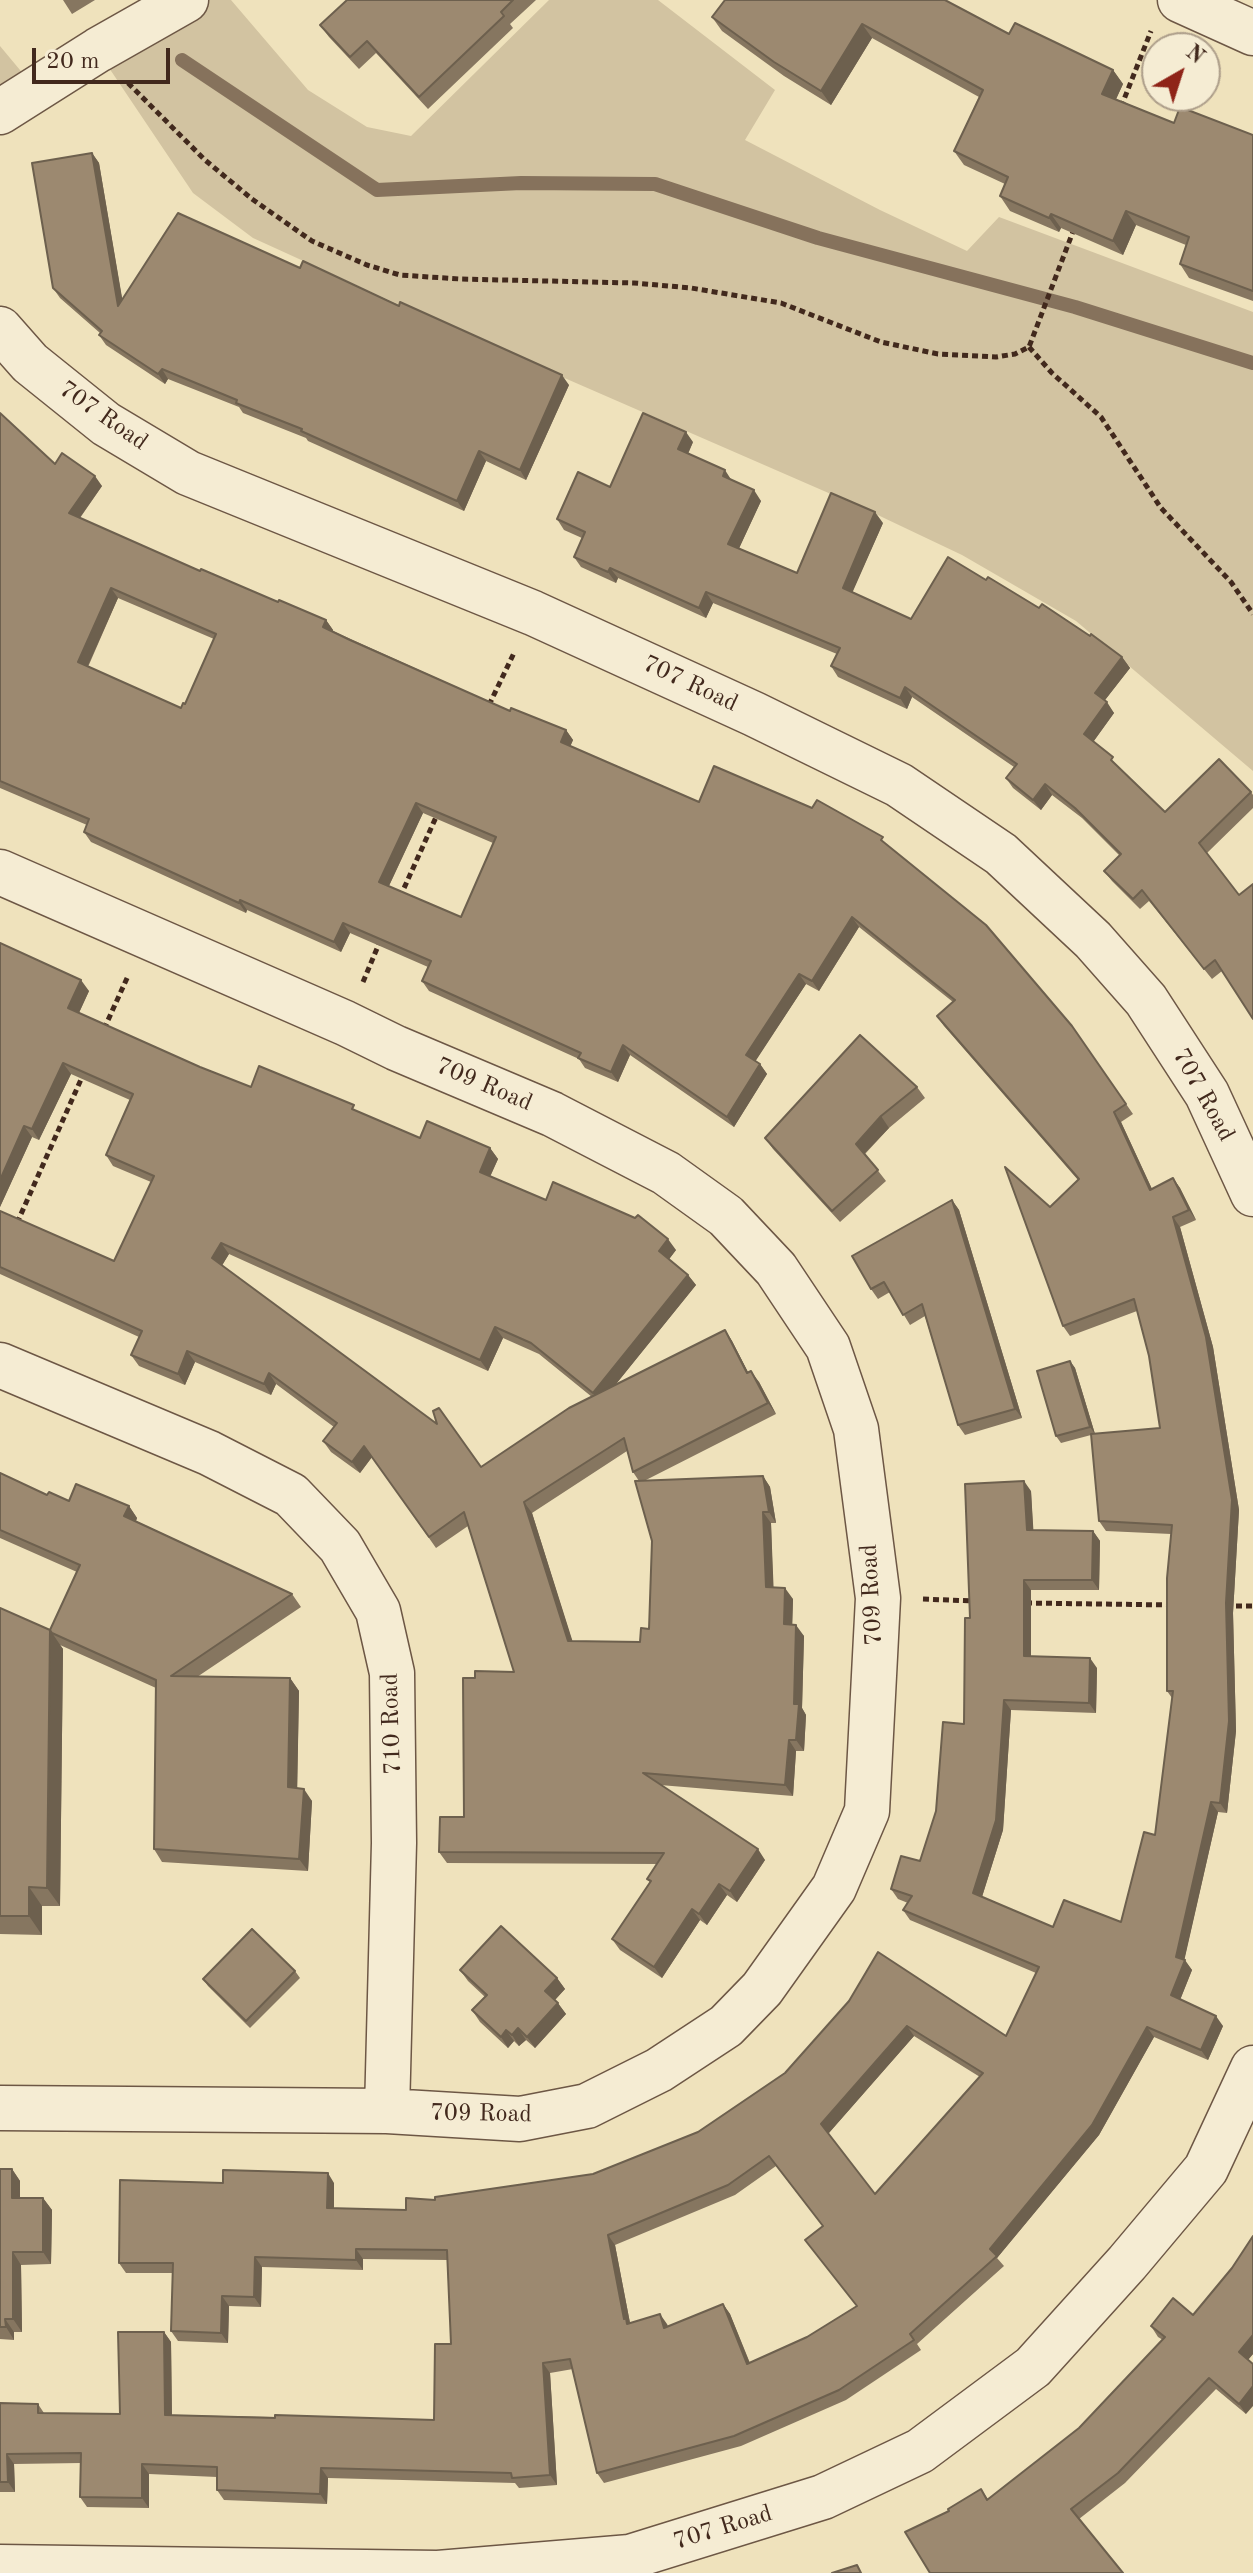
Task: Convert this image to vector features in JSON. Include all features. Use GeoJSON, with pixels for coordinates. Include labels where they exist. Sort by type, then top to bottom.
{"type":"FeatureCollection","features":[{"type":"Feature","properties":{"kind":"street"},"geometry":{"type":"LineString","coordinates":[[0,112],[98,50],[186,0]]}},
{"type":"Feature","properties":{"kind":"street"},"geometry":{"type":"LineString","coordinates":[[1166,14],[1253,33]]}},
{"type":"Feature","properties":{"kind":"street","name":"707 Road"},"geometry":{"type":"LineString","coordinates":[[0,329],[30,363],[106,424],[188,473],[533,613],[754,714],[899,785],[1001,854],[1093,940],[1146,1000],[1207,1094],[1253,1194]]}},
{"type":"Feature","properties":{"kind":"street","name":"709 Road"},"geometry":{"type":"LineString","coordinates":[[0,872],[552,1114],[666,1173],[726,1216],[776,1269],[828,1347],[856,1429],[878,1598],[867,1811],[834,1888],[762,1989],[726,2026],[659,2070],[587,2106],[520,2119],[387,2111],[0,2108]]}},
{"type":"Feature","properties":{"kind":"street","name":"710 Road"},"geometry":{"type":"LineString","coordinates":[[0,1365],[209,1453],[291,1495],[340,1546],[378,1611],[392,1673],[394,1843],[387,2111]]}},
{"type":"Feature","properties":{"kind":"street","name":"707 Road"},"geometry":{"type":"LineString","coordinates":[[0,2567],[438,2573],[630,2557],[823,2497],[920,2451],[1033,2367],[1206,2169],[1253,2068]]}},
{"type":"Feature","properties":{"kind":"path"},"geometry":{"type":"LineString","coordinates":[[1119,114],[1166,14]]}},
{"type":"Feature","properties":{"kind":"path"},"geometry":{"type":"LineString","coordinates":[[98,50],[205,160],[252,199],[312,241],[367,265],[400,275],[634,283],[691,288],[781,303],[881,342],[938,354],[996,357],[1015,354],[1029,347],[1075,227]]}},
{"type":"Feature","properties":{"kind":"path"},"geometry":{"type":"LineString","coordinates":[[1029,347],[1052,373],[1101,417],[1161,508],[1231,582],[1253,614]]}},
{"type":"Feature","properties":{"kind":"path"},"geometry":{"type":"LineString","coordinates":[[485,714],[533,613]]}},
{"type":"Feature","properties":{"kind":"path"},"geometry":{"type":"LineString","coordinates":[[398,900],[438,814]]}},
{"type":"Feature","properties":{"kind":"path"},"geometry":{"type":"LineString","coordinates":[[345,1023],[387,927]]}},
{"type":"Feature","properties":{"kind":"path"},"geometry":{"type":"LineString","coordinates":[[102,1033],[145,937]]}},
{"type":"Feature","properties":{"kind":"path"},"geometry":{"type":"LineString","coordinates":[[13,1231],[83,1074]]}},
{"type":"Feature","properties":{"kind":"path"},"geometry":{"type":"LineString","coordinates":[[878,1598],[973,1601]]}},
{"type":"Feature","properties":{"kind":"path"},"geometry":{"type":"LineString","coordinates":[[1021,1602],[1177,1606]]}},
{"type":"Feature","properties":{"kind":"path"},"geometry":{"type":"LineString","coordinates":[[1222,1606],[1253,1606]]}},
{"type":"Feature","properties":{"kind":"shaded area"},"geometry":{"type":"Polygon","coordinates":[[[185,0],[231,0],[308,90],[367,127],[411,136],[549,0],[658,0],[775,90],[745,140],[967,251],[999,217],[1253,312],[1253,771],[1076,621],[962,555],[863,508],[468,336],[253,238],[193,193],[97,50],[185,0]]]}},
{"type":"Feature","properties":{"kind":"shaded area"},"geometry":{"type":"Polygon","coordinates":[[[0,46],[35,88],[0,109],[0,46]]]}},
{"type":"Feature","properties":{"kind":"building"},"geometry":{"type":"Polygon","coordinates":[[[347,0],[513,0],[501,12],[504,16],[419,97],[367,41],[350,57],[320,25],[347,0]]]}},
{"type":"Feature","properties":{"kind":"building"},"geometry":{"type":"Polygon","coordinates":[[[725,0],[945,0],[1009,34],[1015,23],[1113,70],[1102,94],[1141,112],[1174,123],[1178,112],[1193,112],[1253,135],[1253,291],[1180,264],[1189,237],[1126,211],[1113,241],[1000,196],[1008,177],[954,151],[983,90],[862,24],[821,91],[774,62],[712,17],[725,0]]]}},
{"type":"Feature","properties":{"kind":"building"},"geometry":{"type":"Polygon","coordinates":[[[92,153],[118,306],[178,213],[300,268],[303,261],[399,306],[400,302],[562,375],[520,470],[479,451],[457,501],[302,429],[236,403],[237,400],[162,369],[158,374],[99,335],[102,331],[53,288],[32,163],[92,153]]]}},
{"type":"Feature","properties":{"kind":"building"},"geometry":{"type":"Polygon","coordinates":[[[0,413],[55,464],[62,453],[95,476],[69,513],[200,571],[326,620],[323,627],[510,711],[511,708],[566,730],[561,742],[699,802],[714,766],[812,808],[817,800],[883,837],[881,840],[986,925],[1072,1026],[1126,1104],[1114,1112],[1150,1190],[1173,1178],[1189,1210],[1173,1217],[1206,1337],[1232,1500],[1226,1603],[1229,1721],[1220,1803],[1211,1802],[1176,1957],[1185,1960],[1171,1995],[1216,2016],[1201,2050],[1147,2027],[1092,2125],[990,2249],[997,2256],[910,2334],[914,2340],[839,2390],[734,2436],[597,2473],[570,2359],[543,2363],[550,2475],[512,2478],[511,2473],[321,2468],[320,2494],[217,2490],[217,2467],[142,2464],[142,2498],[80,2497],[81,2453],[7,2454],[8,2482],[0,2482],[0,2403],[38,2404],[38,2413],[120,2414],[118,2332],[164,2332],[165,2415],[434,2420],[435,2344],[451,2344],[447,2250],[356,2249],[356,2260],[255,2257],[254,2297],[222,2296],[221,2333],[171,2331],[173,2263],[119,2263],[120,2180],[223,2183],[223,2170],[328,2173],[327,2208],[406,2210],[406,2198],[435,2200],[435,2197],[593,2174],[698,2132],[785,2073],[849,2001],[878,1952],[1006,2036],[1039,1967],[903,1910],[912,1896],[891,1889],[901,1856],[920,1861],[936,1811],[943,1722],[964,1724],[965,1618],[970,1618],[965,1484],[1024,1481],[1027,1530],[1093,1531],[1092,1580],[1024,1580],[1024,1656],[1090,1658],[1089,1703],[1004,1700],[996,1820],[973,1893],[1053,1927],[1064,1900],[1121,1922],[1144,1832],[1155,1835],[1173,1691],[1167,1691],[1167,1578],[1172,1525],[1099,1521],[1091,1434],[1160,1428],[1149,1356],[1134,1299],[1063,1326],[1005,1167],[1050,1207],[1079,1179],[937,1016],[955,1000],[852,917],[812,981],[799,974],[746,1055],[760,1064],[727,1117],[623,1045],[611,1072],[578,1058],[581,1053],[422,981],[431,961],[343,923],[334,942],[240,900],[239,903],[84,832],[89,819],[0,781],[0,413]],[[111,588],[78,662],[181,708],[216,634],[111,588]],[[416,803],[379,882],[461,917],[496,837],[416,803]],[[907,2026],[821,2124],[875,2194],[983,2073],[907,2026]],[[769,2156],[728,2185],[608,2235],[627,2324],[660,2314],[664,2328],[723,2304],[747,2364],[807,2337],[857,2306],[805,2240],[823,2226],[769,2156]]]}},
{"type":"Feature","properties":{"kind":"building"},"geometry":{"type":"Polygon","coordinates":[[[643,413],[686,432],[678,449],[725,470],[723,476],[754,490],[728,544],[797,573],[831,493],[875,512],[843,588],[911,619],[948,557],[1039,608],[1042,604],[1122,657],[1095,693],[1107,702],[1084,734],[1113,757],[1111,760],[1165,812],[1219,759],[1251,792],[1199,843],[1239,895],[1253,884],[1253,1019],[1215,960],[1204,969],[1142,890],[1133,899],[1104,871],[1121,854],[1075,808],[1045,784],[1033,800],[1006,778],[1017,764],[905,687],[900,698],[831,666],[840,648],[706,592],[699,608],[610,568],[608,572],[574,557],[585,532],[557,519],[578,472],[610,487],[643,413]]]}},
{"type":"Feature","properties":{"kind":"building"},"geometry":{"type":"Polygon","coordinates":[[[0,943],[81,980],[68,1008],[200,1067],[251,1087],[259,1066],[354,1105],[352,1109],[420,1138],[427,1121],[490,1148],[480,1172],[546,1200],[553,1182],[635,1218],[638,1215],[668,1239],[659,1251],[688,1275],[593,1393],[531,1343],[495,1327],[480,1360],[221,1243],[212,1258],[437,1424],[433,1411],[439,1408],[481,1467],[569,1408],[725,1330],[747,1373],[751,1371],[768,1403],[633,1472],[624,1438],[524,1502],[568,1641],[640,1642],[641,1628],[649,1629],[652,1541],[635,1481],[763,1476],[769,1512],[763,1512],[766,1587],[785,1588],[784,1624],[796,1625],[794,1704],[799,1704],[796,1740],[789,1740],[785,1785],[643,1773],[758,1849],[730,1891],[719,1884],[699,1914],[692,1909],[654,1967],[612,1939],[651,1881],[647,1879],[664,1853],[439,1852],[440,1817],[464,1817],[463,1678],[475,1678],[475,1671],[514,1672],[464,1512],[429,1537],[364,1446],[352,1462],[323,1441],[337,1423],[269,1373],[264,1384],[187,1351],[178,1374],[131,1355],[142,1331],[0,1267],[0,1211],[114,1261],[154,1176],[106,1155],[133,1094],[63,1063],[32,1129],[24,1126],[0,1180],[0,943]]]}},
{"type":"Feature","properties":{"kind":"building"},"geometry":{"type":"Polygon","coordinates":[[[860,1035],[917,1087],[881,1116],[856,1144],[878,1170],[832,1211],[765,1138],[860,1035]]]}},
{"type":"Feature","properties":{"kind":"building"},"geometry":{"type":"Polygon","coordinates":[[[952,1200],[1015,1409],[958,1425],[922,1304],[903,1315],[884,1282],[871,1289],[852,1256],[952,1200]]]}},
{"type":"Feature","properties":{"kind":"building"},"geometry":{"type":"Polygon","coordinates":[[[1070,1361],[1090,1427],[1056,1436],[1037,1371],[1070,1361]]]}},
{"type":"Feature","properties":{"kind":"building"},"geometry":{"type":"Polygon","coordinates":[[[0,1473],[47,1495],[49,1492],[69,1501],[76,1484],[129,1506],[124,1516],[292,1594],[171,1676],[290,1678],[288,1787],[304,1789],[299,1859],[154,1849],[156,1680],[52,1633],[50,1630],[80,1565],[0,1530],[0,1473]]]}},
{"type":"Feature","properties":{"kind":"building"},"geometry":{"type":"Polygon","coordinates":[[[0,1608],[50,1630],[47,1888],[29,1887],[29,1916],[0,1916],[0,1608]]]}},
{"type":"Feature","properties":{"kind":"building"},"geometry":{"type":"Polygon","coordinates":[[[501,1926],[557,1978],[545,1991],[558,2003],[527,2037],[518,2028],[512,2035],[506,2030],[501,2037],[472,2010],[487,1995],[460,1970],[501,1926]]]}},
{"type":"Feature","properties":{"kind":"building"},"geometry":{"type":"Polygon","coordinates":[[[252,1929],[295,1971],[246,2021],[203,1979],[252,1929]]]}},
{"type":"Feature","properties":{"kind":"building"},"geometry":{"type":"Polygon","coordinates":[[[0,2169],[12,2169],[12,2198],[43,2198],[43,2252],[13,2252],[13,2319],[5,2319],[6,2327],[0,2327],[0,2169]]]}},
{"type":"Feature","properties":{"kind":"building"},"geometry":{"type":"Polygon","coordinates":[[[1253,2236],[1253,2335],[1239,2352],[1253,2364],[1253,2386],[1239,2404],[1209,2378],[1118,2473],[1071,2509],[1123,2573],[930,2573],[905,2532],[949,2511],[981,2489],[987,2500],[1079,2428],[1165,2337],[1151,2326],[1173,2298],[1193,2315],[1232,2268],[1253,2236]]]}},
{"type":"Feature","properties":{"kind":"building"},"geometry":{"type":"Polygon","coordinates":[[[857,2565],[861,2573],[832,2573],[857,2565]]]}},
{"type":"Feature","properties":{"kind":"waterway"},"geometry":{"type":"LineString","coordinates":[[182,60],[377,190],[521,183],[655,184],[818,238],[1075,307],[1253,363]]}}]}
